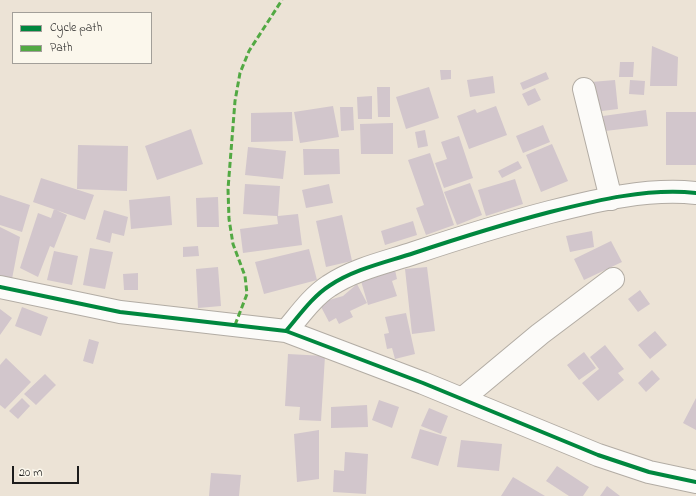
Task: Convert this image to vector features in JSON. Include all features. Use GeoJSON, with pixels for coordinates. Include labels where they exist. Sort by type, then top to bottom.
{"type":"FeatureCollection","features":[{"type":"Feature","properties":{"kind":"street"},"geometry":{"type":"LineString","coordinates":[[584,88],[611,198]]}},
{"type":"Feature","properties":{"kind":"street"},"geometry":{"type":"LineString","coordinates":[[286,331],[314,298],[329,286],[347,276],[443,243],[511,222],[611,198],[646,192],[670,191],[696,193]]}},
{"type":"Feature","properties":{"kind":"street"},"geometry":{"type":"LineString","coordinates":[[462,399],[528,344],[613,279]]}},
{"type":"Feature","properties":{"kind":"street"},"geometry":{"type":"LineString","coordinates":[[0,287],[120,312],[286,331],[462,399],[598,455],[650,472],[693,479]]}},
{"type":"Feature","properties":{"kind":"street"},"geometry":{"type":"LineString","coordinates":[[671,496],[693,479]]}},
{"type":"Feature","properties":{"kind":"building"},"geometry":{"type":"Polygon","coordinates":[[[652,46],[678,57],[677,86],[650,86],[652,46]]]}},
{"type":"Feature","properties":{"kind":"building"},"geometry":{"type":"Polygon","coordinates":[[[620,62],[634,62],[633,77],[619,77],[620,62]]]}},
{"type":"Feature","properties":{"kind":"building"},"geometry":{"type":"Polygon","coordinates":[[[440,70],[451,70],[451,79],[441,80],[440,70]]]}},
{"type":"Feature","properties":{"kind":"building"},"geometry":{"type":"Polygon","coordinates":[[[546,72],[549,79],[523,90],[520,83],[546,72]]]}},
{"type":"Feature","properties":{"kind":"building"},"geometry":{"type":"Polygon","coordinates":[[[493,76],[495,93],[470,97],[467,80],[493,76]]]}},
{"type":"Feature","properties":{"kind":"building"},"geometry":{"type":"Polygon","coordinates":[[[615,80],[618,109],[594,112],[591,82],[615,80]]]}},
{"type":"Feature","properties":{"kind":"building"},"geometry":{"type":"Polygon","coordinates":[[[630,80],[645,81],[644,95],[629,94],[630,80]]]}},
{"type":"Feature","properties":{"kind":"building"},"geometry":{"type":"Polygon","coordinates":[[[377,87],[390,87],[390,117],[378,117],[377,87]]]}},
{"type":"Feature","properties":{"kind":"building"},"geometry":{"type":"Polygon","coordinates":[[[429,87],[439,118],[406,129],[396,97],[429,87]]]}},
{"type":"Feature","properties":{"kind":"building"},"geometry":{"type":"Polygon","coordinates":[[[535,88],[541,100],[528,106],[522,94],[535,88]]]}},
{"type":"Feature","properties":{"kind":"building"},"geometry":{"type":"Polygon","coordinates":[[[372,96],[372,119],[358,119],[357,97],[372,96]]]}},
{"type":"Feature","properties":{"kind":"building"},"geometry":{"type":"Polygon","coordinates":[[[333,106],[339,137],[300,143],[294,112],[333,106]]]}},
{"type":"Feature","properties":{"kind":"building"},"geometry":{"type":"Polygon","coordinates":[[[496,106],[507,135],[469,149],[457,116],[475,109],[477,113],[496,106]]]}},
{"type":"Feature","properties":{"kind":"building"},"geometry":{"type":"Polygon","coordinates":[[[340,107],[353,107],[354,130],[341,131],[340,107]]]}},
{"type":"Feature","properties":{"kind":"building"},"geometry":{"type":"Polygon","coordinates":[[[646,110],[648,126],[605,131],[603,116],[646,110]]]}},
{"type":"Feature","properties":{"kind":"building"},"geometry":{"type":"Polygon","coordinates":[[[292,112],[293,141],[251,142],[251,113],[292,112]]]}},
{"type":"Feature","properties":{"kind":"building"},"geometry":{"type":"Polygon","coordinates":[[[666,112],[696,112],[696,165],[666,165],[666,112]]]}},
{"type":"Feature","properties":{"kind":"building"},"geometry":{"type":"Polygon","coordinates":[[[393,123],[393,154],[361,154],[360,124],[393,123]]]}},
{"type":"Feature","properties":{"kind":"building"},"geometry":{"type":"Polygon","coordinates":[[[543,125],[550,142],[523,153],[516,136],[543,125]]]}},
{"type":"Feature","properties":{"kind":"building"},"geometry":{"type":"Polygon","coordinates":[[[191,129],[203,164],[157,180],[145,146],[191,129]]]}},
{"type":"Feature","properties":{"kind":"building"},"geometry":{"type":"Polygon","coordinates":[[[425,130],[428,146],[418,148],[415,132],[425,130]]]}},
{"type":"Feature","properties":{"kind":"building"},"geometry":{"type":"Polygon","coordinates":[[[459,136],[473,178],[444,188],[435,163],[447,159],[441,142],[459,136]]]}},
{"type":"Feature","properties":{"kind":"building"},"geometry":{"type":"Polygon","coordinates":[[[552,144],[568,181],[541,192],[526,155],[552,144]]]}},
{"type":"Feature","properties":{"kind":"building"},"geometry":{"type":"Polygon","coordinates":[[[78,145],[128,146],[127,191],[77,189],[78,145]]]}},
{"type":"Feature","properties":{"kind":"building"},"geometry":{"type":"Polygon","coordinates":[[[248,147],[286,151],[283,179],[245,175],[248,147]]]}},
{"type":"Feature","properties":{"kind":"building"},"geometry":{"type":"Polygon","coordinates":[[[303,149],[339,149],[340,174],[304,175],[303,149]]]}},
{"type":"Feature","properties":{"kind":"building"},"geometry":{"type":"Polygon","coordinates":[[[430,153],[454,225],[426,235],[416,208],[424,205],[408,160],[430,153]]]}},
{"type":"Feature","properties":{"kind":"building"},"geometry":{"type":"Polygon","coordinates":[[[518,161],[522,168],[502,178],[498,171],[518,161]]]}},
{"type":"Feature","properties":{"kind":"building"},"geometry":{"type":"Polygon","coordinates":[[[41,178],[94,195],[85,220],[33,202],[41,178]]]}},
{"type":"Feature","properties":{"kind":"building"},"geometry":{"type":"Polygon","coordinates":[[[515,179],[523,204],[486,216],[478,190],[515,179]]]}},
{"type":"Feature","properties":{"kind":"building"},"geometry":{"type":"Polygon","coordinates":[[[470,183],[482,215],[457,225],[444,192],[470,183]]]}},
{"type":"Feature","properties":{"kind":"building"},"geometry":{"type":"Polygon","coordinates":[[[245,184],[280,186],[278,216],[298,214],[302,245],[243,253],[240,229],[278,224],[277,216],[243,214],[245,184]]]}},
{"type":"Feature","properties":{"kind":"building"},"geometry":{"type":"Polygon","coordinates":[[[329,184],[333,203],[306,208],[302,190],[329,184]]]}},
{"type":"Feature","properties":{"kind":"building"},"geometry":{"type":"Polygon","coordinates":[[[0,195],[30,205],[22,232],[0,225],[0,195]]]}},
{"type":"Feature","properties":{"kind":"building"},"geometry":{"type":"Polygon","coordinates":[[[170,196],[172,225],[131,229],[129,200],[170,196]]]}},
{"type":"Feature","properties":{"kind":"building"},"geometry":{"type":"Polygon","coordinates":[[[218,197],[219,227],[197,227],[196,198],[218,197]]]}},
{"type":"Feature","properties":{"kind":"building"},"geometry":{"type":"Polygon","coordinates":[[[54,209],[67,215],[54,248],[50,246],[38,277],[20,268],[38,213],[51,218],[54,209]]]}},
{"type":"Feature","properties":{"kind":"building"},"geometry":{"type":"Polygon","coordinates":[[[104,210],[128,217],[124,236],[112,233],[110,243],[96,239],[104,210]]]}},
{"type":"Feature","properties":{"kind":"building"},"geometry":{"type":"Polygon","coordinates":[[[342,215],[352,261],[326,267],[316,221],[342,215]]]}},
{"type":"Feature","properties":{"kind":"building"},"geometry":{"type":"Polygon","coordinates":[[[413,221],[417,235],[385,245],[381,231],[413,221]]]}},
{"type":"Feature","properties":{"kind":"building"},"geometry":{"type":"Polygon","coordinates":[[[0,227],[20,237],[12,279],[0,275],[0,227]]]}},
{"type":"Feature","properties":{"kind":"building"},"geometry":{"type":"Polygon","coordinates":[[[592,231],[594,247],[570,252],[566,236],[592,231]]]}},
{"type":"Feature","properties":{"kind":"building"},"geometry":{"type":"Polygon","coordinates":[[[611,241],[622,262],[584,280],[574,259],[611,241]]]}},
{"type":"Feature","properties":{"kind":"building"},"geometry":{"type":"Polygon","coordinates":[[[198,246],[199,256],[183,257],[183,247],[198,246]]]}},
{"type":"Feature","properties":{"kind":"building"},"geometry":{"type":"Polygon","coordinates":[[[90,248],[113,252],[105,289],[83,285],[90,248]]]}},
{"type":"Feature","properties":{"kind":"building"},"geometry":{"type":"Polygon","coordinates":[[[309,249],[317,280],[264,294],[255,262],[309,249]]]}},
{"type":"Feature","properties":{"kind":"building"},"geometry":{"type":"Polygon","coordinates":[[[54,251],[78,256],[72,285],[47,280],[54,251]]]}},
{"type":"Feature","properties":{"kind":"building"},"geometry":{"type":"Polygon","coordinates":[[[218,267],[221,306],[198,308],[196,269],[218,267]]]}},
{"type":"Feature","properties":{"kind":"building"},"geometry":{"type":"Polygon","coordinates":[[[427,267],[435,331],[412,334],[405,269],[427,267]]]}},
{"type":"Feature","properties":{"kind":"building"},"geometry":{"type":"Polygon","coordinates":[[[395,270],[397,279],[392,281],[397,296],[368,305],[361,281],[395,270]]]}},
{"type":"Feature","properties":{"kind":"building"},"geometry":{"type":"Polygon","coordinates":[[[138,273],[138,290],[124,290],[123,274],[138,273]]]}},
{"type":"Feature","properties":{"kind":"building"},"geometry":{"type":"Polygon","coordinates":[[[357,284],[367,303],[350,311],[353,317],[339,324],[336,318],[329,322],[319,303],[343,296],[357,284]]]}},
{"type":"Feature","properties":{"kind":"building"},"geometry":{"type":"Polygon","coordinates":[[[640,290],[650,304],[638,312],[628,299],[640,290]]]}},
{"type":"Feature","properties":{"kind":"building"},"geometry":{"type":"Polygon","coordinates":[[[22,307],[48,317],[41,336],[15,326],[22,307]]]}},
{"type":"Feature","properties":{"kind":"building"},"geometry":{"type":"Polygon","coordinates":[[[0,309],[12,318],[0,335],[0,309]]]}},
{"type":"Feature","properties":{"kind":"building"},"geometry":{"type":"Polygon","coordinates":[[[406,313],[415,354],[395,359],[392,348],[387,349],[384,334],[389,333],[385,317],[406,313]]]}},
{"type":"Feature","properties":{"kind":"building"},"geometry":{"type":"Polygon","coordinates":[[[655,331],[667,345],[650,359],[638,345],[655,331]]]}},
{"type":"Feature","properties":{"kind":"building"},"geometry":{"type":"Polygon","coordinates":[[[89,339],[99,342],[93,364],[83,361],[89,339]]]}},
{"type":"Feature","properties":{"kind":"building"},"geometry":{"type":"Polygon","coordinates":[[[605,345],[624,369],[618,373],[624,380],[598,401],[582,383],[599,369],[590,357],[605,345]]]}},
{"type":"Feature","properties":{"kind":"building"},"geometry":{"type":"Polygon","coordinates":[[[584,352],[596,368],[579,380],[567,365],[584,352]]]}},
{"type":"Feature","properties":{"kind":"building"},"geometry":{"type":"Polygon","coordinates":[[[288,354],[325,356],[321,421],[299,420],[300,407],[285,406],[288,354]]]}},
{"type":"Feature","properties":{"kind":"building"},"geometry":{"type":"Polygon","coordinates":[[[6,358],[31,382],[5,409],[0,405],[0,365],[6,358]]]}},
{"type":"Feature","properties":{"kind":"building"},"geometry":{"type":"Polygon","coordinates":[[[652,370],[660,379],[646,392],[638,383],[652,370]]]}},
{"type":"Feature","properties":{"kind":"building"},"geometry":{"type":"Polygon","coordinates":[[[45,374],[56,385],[36,405],[24,394],[45,374]]]}},
{"type":"Feature","properties":{"kind":"building"},"geometry":{"type":"Polygon","coordinates":[[[22,398],[30,406],[18,419],[9,411],[22,398]]]}},
{"type":"Feature","properties":{"kind":"building"},"geometry":{"type":"Polygon","coordinates":[[[696,398],[696,430],[683,423],[696,398]]]}},
{"type":"Feature","properties":{"kind":"building"},"geometry":{"type":"Polygon","coordinates":[[[379,400],[399,407],[392,428],[372,420],[379,400]]]}},
{"type":"Feature","properties":{"kind":"building"},"geometry":{"type":"Polygon","coordinates":[[[367,405],[368,427],[331,428],[331,407],[367,405]]]}},
{"type":"Feature","properties":{"kind":"building"},"geometry":{"type":"Polygon","coordinates":[[[429,408],[448,416],[441,434],[421,426],[429,408]]]}},
{"type":"Feature","properties":{"kind":"building"},"geometry":{"type":"Polygon","coordinates":[[[420,429],[447,437],[438,466],[411,458],[420,429]]]}},
{"type":"Feature","properties":{"kind":"building"},"geometry":{"type":"Polygon","coordinates":[[[319,430],[319,479],[297,482],[294,434],[319,430]]]}},
{"type":"Feature","properties":{"kind":"building"},"geometry":{"type":"Polygon","coordinates":[[[461,440],[502,444],[499,471],[457,467],[461,440]]]}},
{"type":"Feature","properties":{"kind":"building"},"geometry":{"type":"Polygon","coordinates":[[[345,452],[368,454],[366,494],[333,492],[334,470],[344,471],[345,452]]]}},
{"type":"Feature","properties":{"kind":"building"},"geometry":{"type":"Polygon","coordinates":[[[557,466],[589,487],[583,496],[569,496],[546,481],[557,466]]]}},
{"type":"Feature","properties":{"kind":"building"},"geometry":{"type":"Polygon","coordinates":[[[211,473],[241,475],[239,496],[209,496],[211,473]]]}},
{"type":"Feature","properties":{"kind":"building"},"geometry":{"type":"Polygon","coordinates":[[[513,477],[545,496],[501,496],[513,477]]]}},
{"type":"Feature","properties":{"kind":"building"},"geometry":{"type":"Polygon","coordinates":[[[607,486],[620,496],[600,496],[607,486]]]}},
{"type":"Feature","properties":{"kind":"marked path"},"geometry":{"type":"LineString","coordinates":[[235,325],[247,294],[245,276],[233,244],[229,219],[228,189],[235,101],[240,73],[249,51],[282,0]]}},
{"type":"Feature","properties":{"kind":"cycle path"},"geometry":{"type":"LineString","coordinates":[[286,331],[306,307],[323,290],[339,280],[371,266],[499,226],[586,203],[623,196],[659,192],[696,193]]}},
{"type":"Feature","properties":{"kind":"cycle path"},"geometry":{"type":"LineString","coordinates":[[0,287],[120,312],[286,331],[423,383],[598,455],[649,472],[696,482]]}}]}
